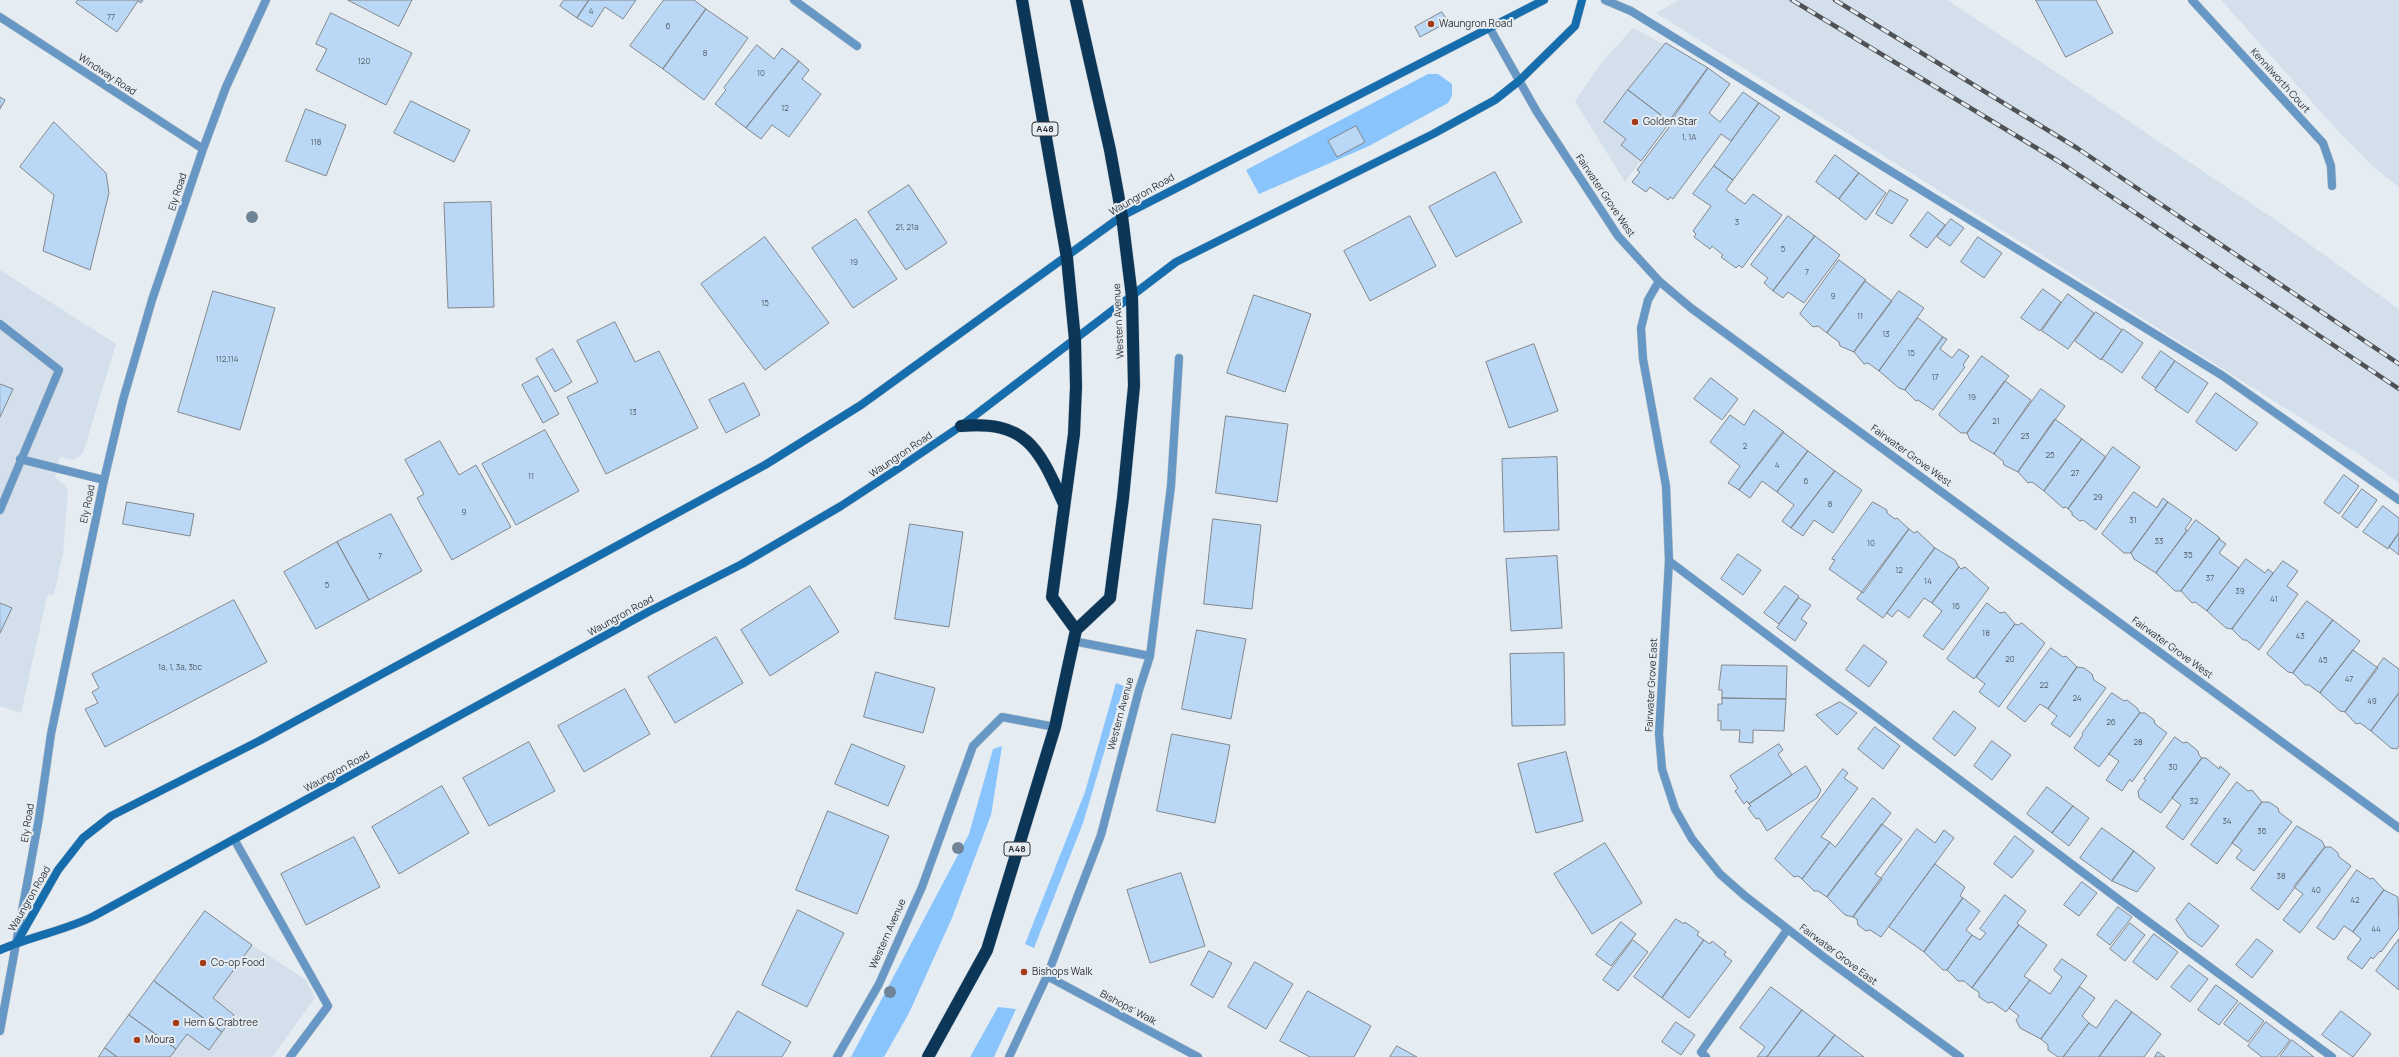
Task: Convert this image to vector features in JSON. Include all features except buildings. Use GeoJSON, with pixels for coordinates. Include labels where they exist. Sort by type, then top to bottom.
{"type":"FeatureCollection","features":[{"type":"Feature","properties":{"kind":"highway","name":"A48"},"geometry":{"type":"LineString","coordinates":[[928,1057],[987,950],[1055,727],[1075,636],[1052,597],[1075,414],[1075,340],[1067,258],[1022,0]]}},
{"type":"Feature","properties":{"kind":"highway","name":"Western Avenue"},"geometry":{"type":"LineString","coordinates":[[1075,636],[1110,598],[1123,498],[1134,386],[1132,297],[1122,216],[1110,150],[1076,0]]}},
{"type":"Feature","properties":{"kind":"highway"},"geometry":{"type":"LineString","coordinates":[[961,426],[985,424],[1003,426],[1021,436],[1043,460],[1064,504]]}},
{"type":"Feature","properties":{"kind":"main road","name":"Waungron Road"},"geometry":{"type":"LineString","coordinates":[[17,942],[58,870],[83,838],[111,816],[259,741],[765,465],[861,405],[1067,258],[1122,216],[1544,0]]}},
{"type":"Feature","properties":{"kind":"main road","name":"Waungron Road"},"geometry":{"type":"LineString","coordinates":[[17,942],[70,928],[648,612],[742,564],[841,506],[961,426],[1176,262],[1433,134],[1495,100],[1519,81],[1576,26],[1582,0]]}},
{"type":"Feature","properties":{"kind":"main road"},"geometry":{"type":"LineString","coordinates":[[0,950],[17,942]]}},
{"type":"Feature","properties":{"kind":"street","name":"Ely Road"},"geometry":{"type":"LineString","coordinates":[[0,1031],[17,942],[52,734],[104,480],[123,400],[150,308],[203,149],[226,87],[266,0]]}},
{"type":"Feature","properties":{"kind":"street"},"geometry":{"type":"LineString","coordinates":[[794,0],[857,46]]}},
{"type":"Feature","properties":{"kind":"street"},"geometry":{"type":"LineString","coordinates":[[1606,0],[1631,11],[2223,376],[2399,500]]}},
{"type":"Feature","properties":{"kind":"street","name":"Kennilworth Court"},"geometry":{"type":"LineString","coordinates":[[2192,0],[2324,143],[2331,166],[2332,186]]}},
{"type":"Feature","properties":{"kind":"street","name":"Windway Road"},"geometry":{"type":"LineString","coordinates":[[0,17],[203,149]]}},
{"type":"Feature","properties":{"kind":"street","name":"Fairwater Grove West"},"geometry":{"type":"LineString","coordinates":[[1489,27],[1519,81],[1618,236],[1659,281],[1691,308],[2399,828]]}},
{"type":"Feature","properties":{"kind":"street","name":"Fairwater Grove East"},"geometry":{"type":"LineString","coordinates":[[1659,281],[1648,300],[1642,328],[1643,359],[1666,486],[1669,561],[1659,706],[1662,769],[1675,809],[1692,839],[1720,874],[1787,930],[1960,1057]]}},
{"type":"Feature","properties":{"kind":"street"},"geometry":{"type":"LineString","coordinates":[[0,324],[59,370],[20,459],[0,510]]}},
{"type":"Feature","properties":{"kind":"street","name":"Western Avenue"},"geometry":{"type":"LineString","coordinates":[[1009,1057],[1047,976],[1101,835],[1138,690],[1150,656],[1171,486],[1179,358]]}},
{"type":"Feature","properties":{"kind":"street"},"geometry":{"type":"LineString","coordinates":[[20,459],[104,480]]}},
{"type":"Feature","properties":{"kind":"street"},"geometry":{"type":"LineString","coordinates":[[1669,561],[2138,914],[2332,1057]]}},
{"type":"Feature","properties":{"kind":"street"},"geometry":{"type":"LineString","coordinates":[[1075,636],[1150,656]]}},
{"type":"Feature","properties":{"kind":"street","name":"Western Avenue"},"geometry":{"type":"LineString","coordinates":[[837,1057],[879,984],[922,887],[972,746],[1002,717],[1055,727]]}},
{"type":"Feature","properties":{"kind":"street"},"geometry":{"type":"LineString","coordinates":[[234,839],[328,1006],[290,1057]]}},
{"type":"Feature","properties":{"kind":"street"},"geometry":{"type":"LineString","coordinates":[[1706,1057],[1701,1052],[1787,930]]}},
{"type":"Feature","properties":{"kind":"street","name":"Bishops' Walk"},"geometry":{"type":"LineString","coordinates":[[1047,976],[1198,1057]]}},
{"type":"Feature","properties":{"kind":"shaded area"},"geometry":{"type":"Polygon","coordinates":[[[1679,0],[1947,0],[2063,77],[2280,223],[2399,309],[2399,483],[2360,455],[1656,13],[1679,0]]]}},
{"type":"Feature","properties":{"kind":"shaded area"},"geometry":{"type":"Polygon","coordinates":[[[2221,0],[2399,0],[2399,187],[2371,165],[2338,131],[2221,0]]]}},
{"type":"Feature","properties":{"kind":"shaded area"},"geometry":{"type":"Polygon","coordinates":[[[1633,28],[1665,45],[1666,43],[1708,68],[1625,182],[1575,101],[1602,62],[1633,28]]]}},
{"type":"Feature","properties":{"kind":"shaded area"},"geometry":{"type":"Polygon","coordinates":[[[1428,74],[1438,74],[1452,84],[1452,96],[1448,103],[1369,146],[1259,194],[1246,170],[1428,74]]]}},
{"type":"Feature","properties":{"kind":"shaded area"},"geometry":{"type":"Polygon","coordinates":[[[0,270],[116,344],[83,453],[74,460],[60,457],[55,478],[63,483],[68,491],[63,554],[54,594],[47,596],[21,713],[0,706],[0,270]]]}},
{"type":"Feature","properties":{"kind":"shaded area"},"geometry":{"type":"Polygon","coordinates":[[[1116,683],[1124,686],[1083,823],[1034,948],[1025,944],[1085,792],[1116,683]]]}},
{"type":"Feature","properties":{"kind":"shaded area"},"geometry":{"type":"Polygon","coordinates":[[[1002,746],[991,815],[952,918],[909,1013],[884,1057],[851,1057],[969,834],[993,749],[1002,746]]]}},
{"type":"Feature","properties":{"kind":"shaded area"},"geometry":{"type":"Polygon","coordinates":[[[205,911],[252,945],[306,980],[315,998],[272,1057],[99,1057],[205,911]]]}},
{"type":"Feature","properties":{"kind":"shaded area"},"geometry":{"type":"Polygon","coordinates":[[[998,1007],[1016,1009],[994,1057],[970,1057],[998,1007]]]}},
{"type":"Feature","properties":{"kind":"railway"},"geometry":{"type":"LineString","coordinates":[[1792,0],[2058,161],[2399,389]]}},
{"type":"Feature","properties":{"kind":"railway"},"geometry":{"type":"LineString","coordinates":[[1835,0],[2077,148],[2399,364]]}},
{"type":"Feature","properties":{"kind":"place","name":"Waungron Road"},"geometry":{"type":"Point","coordinates":[1431,24]}},
{"type":"Feature","properties":{"kind":"place","name":"Golden Star"},"geometry":{"type":"Point","coordinates":[1635,122]}},
{"type":"Feature","properties":{"kind":"place","name":"Co-op Food"},"geometry":{"type":"Point","coordinates":[203,963]}},
{"type":"Feature","properties":{"kind":"place","name":"Bishops Walk"},"geometry":{"type":"Point","coordinates":[1024,972]}},
{"type":"Feature","properties":{"kind":"place","name":"Hern & Crabtree"},"geometry":{"type":"Point","coordinates":[176,1023]}},
{"type":"Feature","properties":{"kind":"place","name":"Moura"},"geometry":{"type":"Point","coordinates":[137,1040]}}]}
